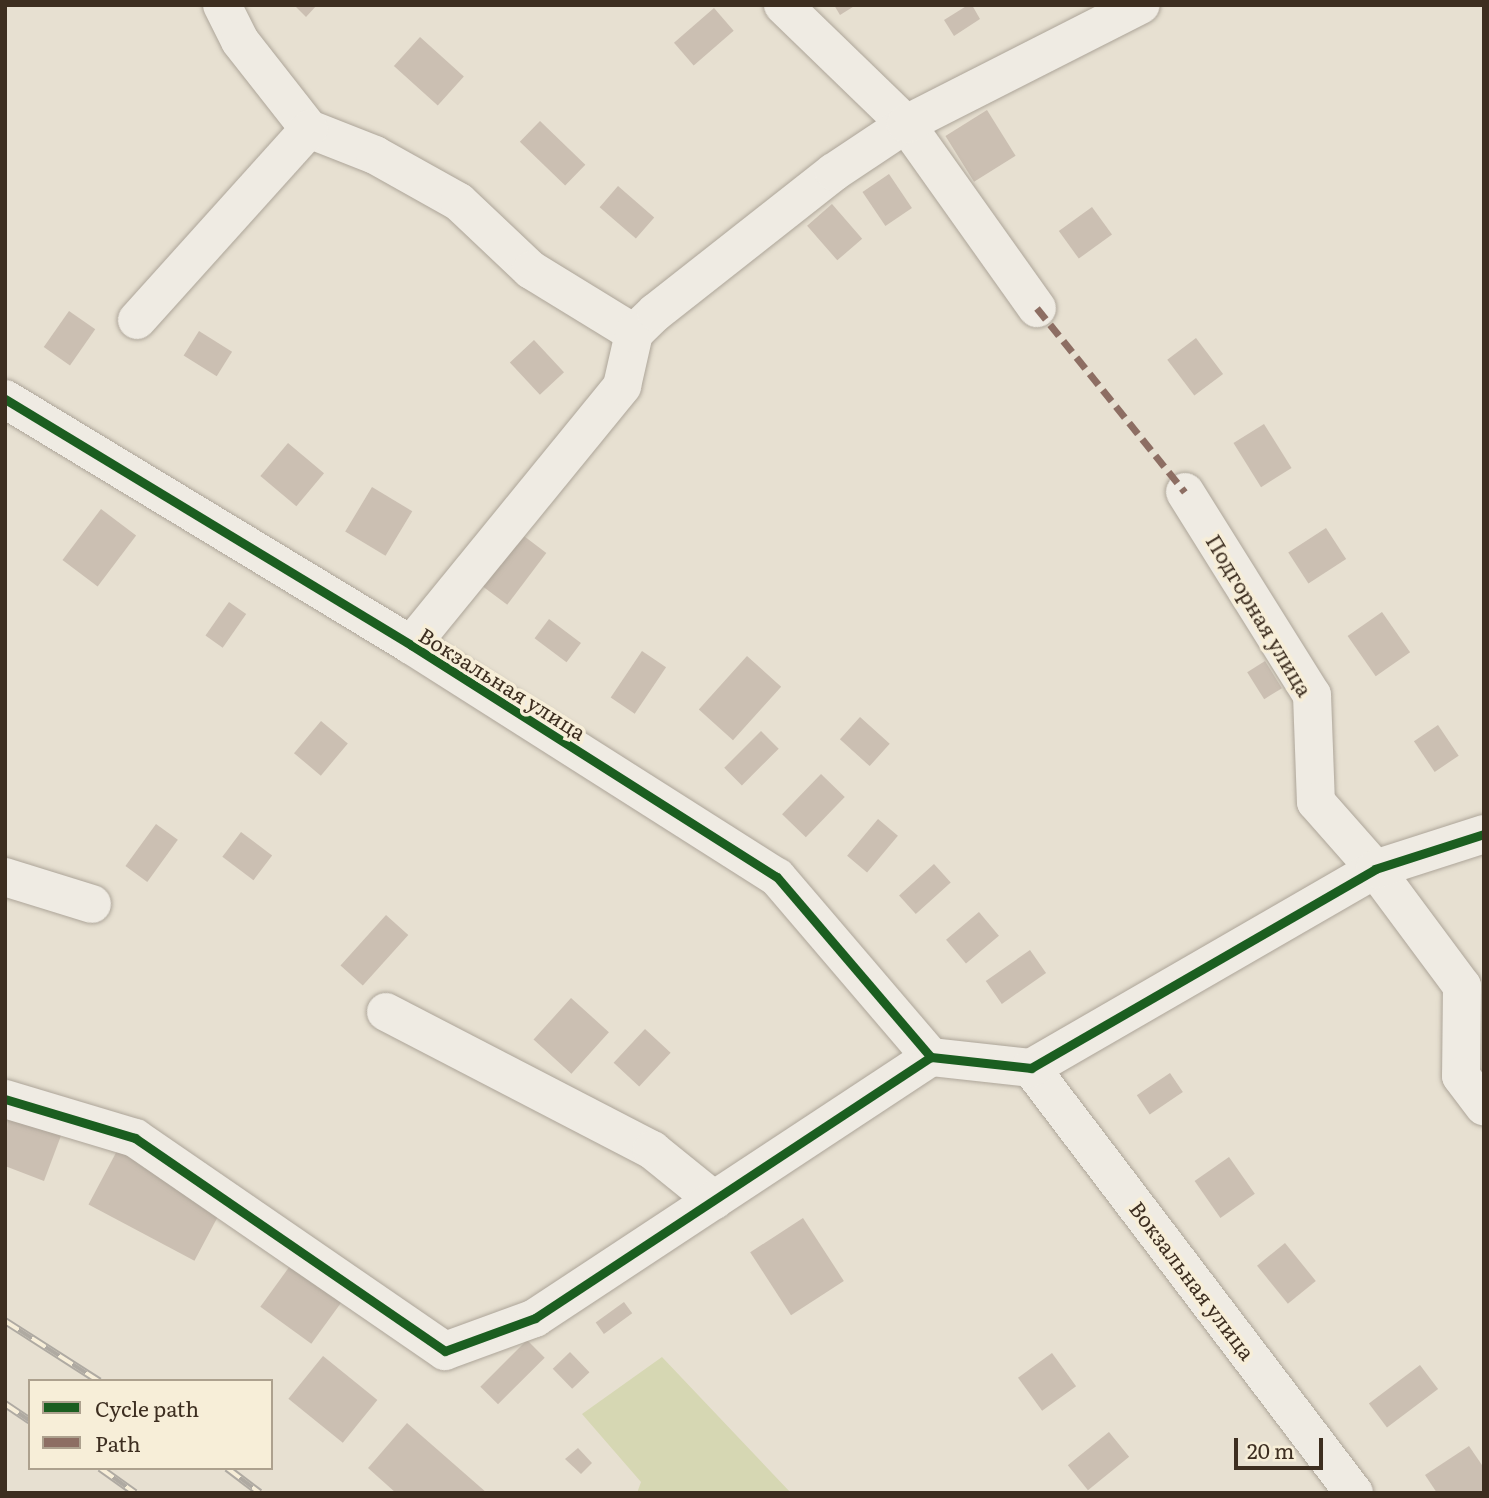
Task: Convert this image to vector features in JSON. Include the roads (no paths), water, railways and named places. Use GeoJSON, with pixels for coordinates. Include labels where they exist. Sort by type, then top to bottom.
{"type":"FeatureCollection","features":[{"type":"Feature","properties":{"kind":"street"},"geometry":{"type":"LineString","coordinates":[[222,5],[240,41],[309,129],[375,155],[460,202],[531,270],[634,332]]}},
{"type":"Feature","properties":{"kind":"street"},"geometry":{"type":"LineString","coordinates":[[783,5],[906,124],[1037,308]]}},
{"type":"Feature","properties":{"kind":"street"},"geometry":{"type":"LineString","coordinates":[[411,645],[622,386],[634,332],[834,172],[906,124],[1141,5]]}},
{"type":"Feature","properties":{"kind":"street"},"geometry":{"type":"LineString","coordinates":[[137,320],[309,129]]}},
{"type":"Feature","properties":{"kind":"street","name":"Вокзальная улица"},"geometry":{"type":"LineString","coordinates":[[5,399],[411,645],[777,877],[931,1057]]}},
{"type":"Feature","properties":{"kind":"street","name":"Подгорная улица"},"geometry":{"type":"LineString","coordinates":[[1185,492],[1312,695],[1316,802],[1375,869],[1462,986],[1461,1076],[1484,1106]]}},
{"type":"Feature","properties":{"kind":"street"},"geometry":{"type":"LineString","coordinates":[[5,1099],[135,1138],[445,1350],[535,1318],[931,1057],[1031,1068],[1375,869],[1484,834]]}},
{"type":"Feature","properties":{"kind":"street"},"geometry":{"type":"LineString","coordinates":[[5,877],[92,904]]}},
{"type":"Feature","properties":{"kind":"street"},"geometry":{"type":"LineString","coordinates":[[386,1012],[652,1150],[714,1200]]}},
{"type":"Feature","properties":{"kind":"street","name":"Вокзальная улица"},"geometry":{"type":"LineString","coordinates":[[1031,1068],[1354,1493]]}},
{"type":"Feature","properties":{"kind":"railway"},"geometry":{"type":"LineString","coordinates":[[5,1321],[96,1379]]}},
{"type":"Feature","properties":{"kind":"railway"},"geometry":{"type":"LineString","coordinates":[[5,1404],[28,1420]]}},
{"type":"Feature","properties":{"kind":"railway"},"geometry":{"type":"LineString","coordinates":[[103,1470],[135,1493]]}},
{"type":"Feature","properties":{"kind":"railway"},"geometry":{"type":"LineString","coordinates":[[230,1470],[260,1493]]}}]}
